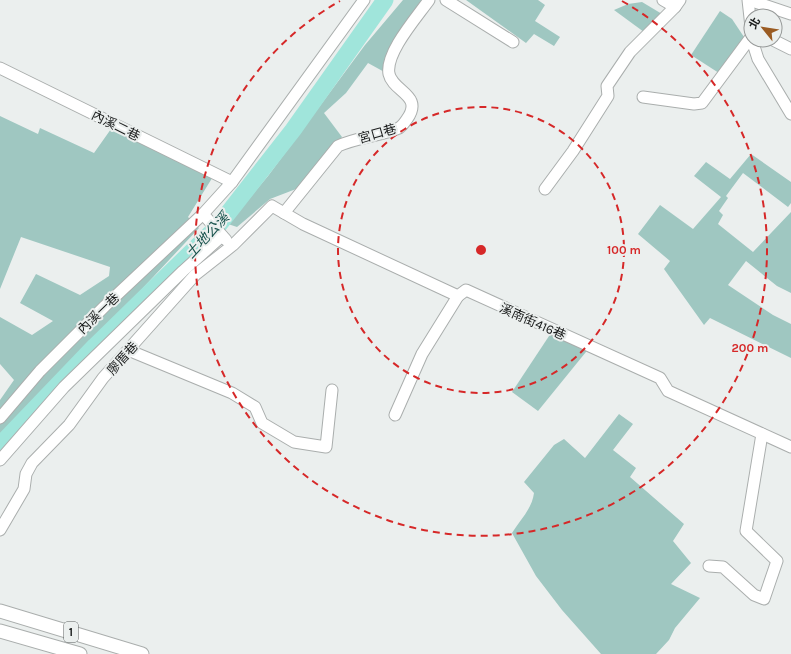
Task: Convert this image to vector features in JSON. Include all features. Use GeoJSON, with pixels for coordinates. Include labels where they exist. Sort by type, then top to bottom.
{"type":"FeatureCollection","features":[{"type":"Feature","properties":{"kind":"main road","name":"1"},"geometry":{"type":"LineString","coordinates":[[0,611],[142,654]]}},
{"type":"Feature","properties":{"kind":"main road","name":"1"},"geometry":{"type":"LineString","coordinates":[[0,630],[80,654]]}},
{"type":"Feature","properties":{"kind":"street","name":"內溪一巷"},"geometry":{"type":"LineString","coordinates":[[0,418],[40,371],[105,306],[204,217],[232,182],[364,0]]}},
{"type":"Feature","properties":{"kind":"street","name":"宮口巷"},"geometry":{"type":"LineString","coordinates":[[284,213],[338,146],[349,140],[400,128],[412,112],[412,105],[408,96],[394,82],[389,74],[390,61],[395,49],[429,0]]}},
{"type":"Feature","properties":{"kind":"street"},"geometry":{"type":"LineString","coordinates":[[446,0],[513,42]]}},
{"type":"Feature","properties":{"kind":"street"},"geometry":{"type":"LineString","coordinates":[[545,189],[573,152],[608,96],[607,86],[630,52],[677,4],[663,0]]}},
{"type":"Feature","properties":{"kind":"street"},"geometry":{"type":"LineString","coordinates":[[748,0],[791,14]]}},
{"type":"Feature","properties":{"kind":"street"},"geometry":{"type":"LineString","coordinates":[[643,97],[694,104],[702,103],[743,48]]}},
{"type":"Feature","properties":{"kind":"street"},"geometry":{"type":"LineString","coordinates":[[755,48],[758,59],[791,114]]}},
{"type":"Feature","properties":{"kind":"street","name":"內溪二巷"},"geometry":{"type":"LineString","coordinates":[[0,68],[232,182]]}},
{"type":"Feature","properties":{"kind":"street","name":"廖厝巷"},"geometry":{"type":"LineString","coordinates":[[0,530],[24,489],[26,474],[32,463],[69,425],[103,378],[195,275],[233,246],[272,206],[284,213]]}},
{"type":"Feature","properties":{"kind":"street"},"geometry":{"type":"LineString","coordinates":[[284,213],[303,224],[458,296],[422,354],[395,415]]}},
{"type":"Feature","properties":{"kind":"street"},"geometry":{"type":"LineString","coordinates":[[204,217],[233,246]]}},
{"type":"Feature","properties":{"kind":"street"},"geometry":{"type":"LineString","coordinates":[[0,460],[64,387],[183,271],[222,236]]}},
{"type":"Feature","properties":{"kind":"street","name":"溪南街416巷"},"geometry":{"type":"LineString","coordinates":[[458,296],[466,290],[660,378],[668,391],[791,447]]}},
{"type":"Feature","properties":{"kind":"street"},"geometry":{"type":"LineString","coordinates":[[128,350],[232,393],[255,407],[262,423],[294,442],[326,447],[332,390]]}},
{"type":"Feature","properties":{"kind":"street"},"geometry":{"type":"LineString","coordinates":[[709,566],[723,567],[754,596],[764,599],[777,561],[746,530],[762,434]]}},
{"type":"Feature","properties":{"kind":"shaded area"},"geometry":{"type":"Polygon","coordinates":[[[403,0],[426,0],[388,74],[368,63],[346,93],[324,113],[342,137],[306,182],[296,189],[270,199],[237,227],[228,224],[268,176],[365,45],[403,0]]]}},
{"type":"Feature","properties":{"kind":"shaded area"},"geometry":{"type":"Polygon","coordinates":[[[466,0],[538,0],[545,5],[535,21],[560,37],[554,46],[534,34],[526,43],[466,0]]]}},
{"type":"Feature","properties":{"kind":"shaded area"},"geometry":{"type":"Polygon","coordinates":[[[642,2],[662,14],[644,32],[614,10],[628,4],[642,2]]]}},
{"type":"Feature","properties":{"kind":"shaded area"},"geometry":{"type":"Polygon","coordinates":[[[720,11],[732,19],[743,36],[744,48],[722,75],[691,55],[720,11]]]}},
{"type":"Feature","properties":{"kind":"shaded area"},"geometry":{"type":"Polygon","coordinates":[[[0,116],[38,134],[40,128],[94,153],[111,129],[121,127],[214,175],[188,217],[199,228],[25,414],[0,436],[0,400],[14,380],[0,364],[0,317],[32,335],[53,321],[20,303],[36,274],[80,295],[109,276],[110,267],[21,237],[0,289],[0,116]]]}},
{"type":"Feature","properties":{"kind":"shaded area"},"geometry":{"type":"Polygon","coordinates":[[[751,154],[791,182],[791,203],[788,207],[743,173],[726,196],[728,198],[719,211],[723,215],[718,224],[753,252],[791,212],[791,293],[777,286],[746,261],[728,285],[773,315],[791,324],[791,358],[710,318],[704,325],[664,269],[670,261],[638,234],[660,205],[693,229],[721,197],[694,176],[706,162],[730,179],[751,154]]]}},
{"type":"Feature","properties":{"kind":"shaded area"},"geometry":{"type":"Polygon","coordinates":[[[553,330],[590,347],[538,411],[512,392],[553,330]]]}},
{"type":"Feature","properties":{"kind":"shaded area"},"geometry":{"type":"Polygon","coordinates":[[[619,414],[633,424],[613,450],[636,468],[630,477],[684,524],[673,541],[691,563],[671,584],[700,598],[675,628],[669,640],[656,654],[601,654],[562,610],[536,576],[512,533],[533,499],[534,493],[524,482],[554,445],[564,439],[585,458],[619,414]]]}},
{"type":"Feature","properties":{"kind":"waterway","name":"土地公溪"},"geometry":{"type":"LineString","coordinates":[[0,445],[95,346],[218,226],[293,130],[385,0]]}}]}
